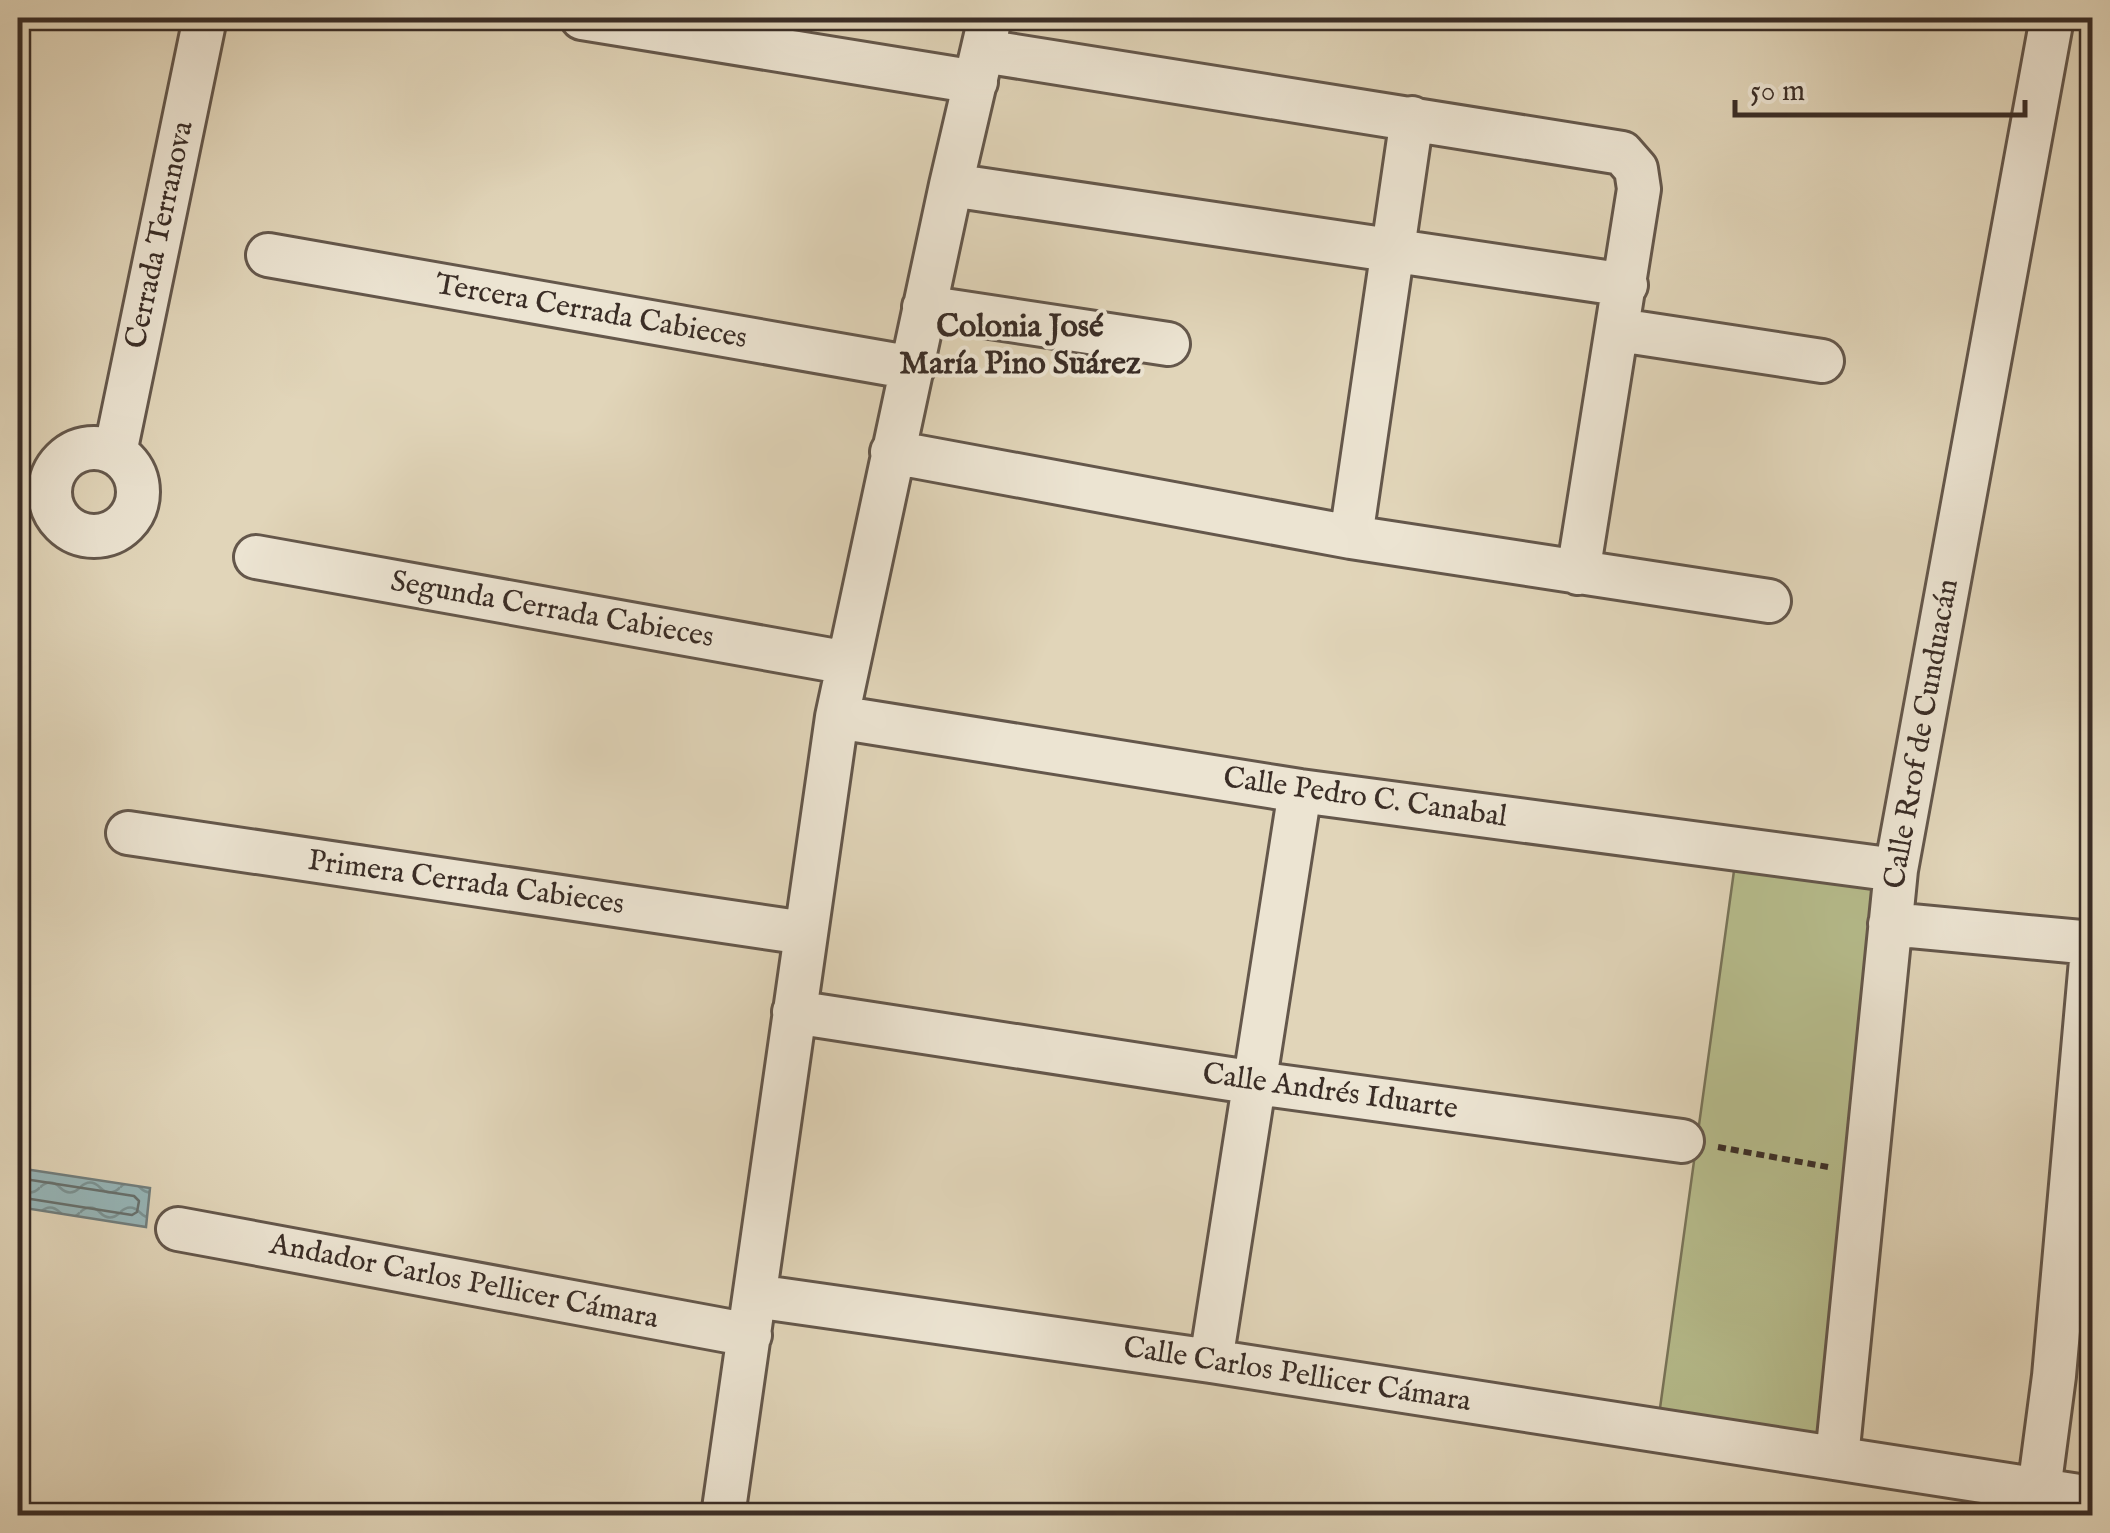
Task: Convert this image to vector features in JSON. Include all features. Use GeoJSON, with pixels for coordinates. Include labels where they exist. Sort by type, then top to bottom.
{"type":"FeatureCollection","features":[{"type":"Feature","properties":{"kind":"street","name":"Cerrada Terranova"},"geometry":{"type":"LineString","coordinates":[[115,453],[206,18]]}},
{"type":"Feature","properties":{"kind":"street"},"geometry":{"type":"LineString","coordinates":[[582,18],[983,50],[1622,153],[1636,169],[1639,188],[1578,573]]}},
{"type":"Feature","properties":{"kind":"street","name":"Calle Rrof de Cunduacán"},"geometry":{"type":"LineString","coordinates":[[1837,1458],[1896,870],[2052,18]]}},
{"type":"Feature","properties":{"kind":"street"},"geometry":{"type":"LineString","coordinates":[[723,1516],[836,717],[983,50]]}},
{"type":"Feature","properties":{"kind":"street"},"geometry":{"type":"LineString","coordinates":[[1351,537],[1412,118]]}},
{"type":"Feature","properties":{"kind":"street"},"geometry":{"type":"LineString","coordinates":[[951,185],[1626,285]]}},
{"type":"Feature","properties":{"kind":"street","name":"Tercera Cerrada Cabieces"},"geometry":{"type":"LineString","coordinates":[[268,255],[913,368]]}},
{"type":"Feature","properties":{"kind":"street"},"geometry":{"type":"LineString","coordinates":[[924,307],[1168,344]]}},
{"type":"Feature","properties":{"kind":"street"},"geometry":{"type":"LineString","coordinates":[[1619,330],[1822,361]]}},
{"type":"Feature","properties":{"kind":"street"},"geometry":{"type":"LineString","coordinates":[[892,452],[1351,537],[1770,601]]}},
{"type":"Feature","properties":{"kind":"street","name":"Segunda Cerrada Cabieces"},"geometry":{"type":"LineString","coordinates":[[256,557],[848,663]]}},
{"type":"Feature","properties":{"kind":"street","name":"Calle Pedro C. Canabal"},"geometry":{"type":"LineString","coordinates":[[836,717],[1300,791],[1896,870]]}},
{"type":"Feature","properties":{"kind":"street"},"geometry":{"type":"LineString","coordinates":[[1211,1361],[1300,791]]}},
{"type":"Feature","properties":{"kind":"street","name":"Primera Cerrada Cabieces"},"geometry":{"type":"LineString","coordinates":[[128,832],[805,933]]}},
{"type":"Feature","properties":{"kind":"street"},"geometry":{"type":"LineString","coordinates":[[1890,924],[2092,946],[2058,1335],[2038,1490]]}},
{"type":"Feature","properties":{"kind":"street","name":"Calle Andrés Iduarte"},"geometry":{"type":"LineString","coordinates":[[794,1012],[1256,1082],[1682,1140]]}},
{"type":"Feature","properties":{"kind":"street","name":"Andador Carlos Pellicer Cámara"},"geometry":{"type":"LineString","coordinates":[[178,1228],[752,1316]]}},
{"type":"Feature","properties":{"kind":"street","name":"Calle Carlos Pellicer Cámara"},"geometry":{"type":"LineString","coordinates":[[752,1316],[1211,1361],[2092,1498]]}},
{"type":"Feature","properties":{"kind":"path"},"geometry":{"type":"LineString","coordinates":[[1682,1140],[1866,1174]]}},
{"type":"Feature","properties":{"kind":"green space"},"geometry":{"type":"Polygon","coordinates":[[[1737,849],[1896,870],[1837,1458],[1657,1430],[1737,849]]]}},
{"type":"Feature","properties":{"kind":"water"},"geometry":{"type":"Polygon","coordinates":[[[18,1168],[150,1188],[146,1227],[18,1207],[18,1168]]]}},
{"type":"Feature","properties":{"kind":"district","name":"Colonia José María Pino Suárez"},"geometry":{"type":"Point","coordinates":[1020,346]}}]}
